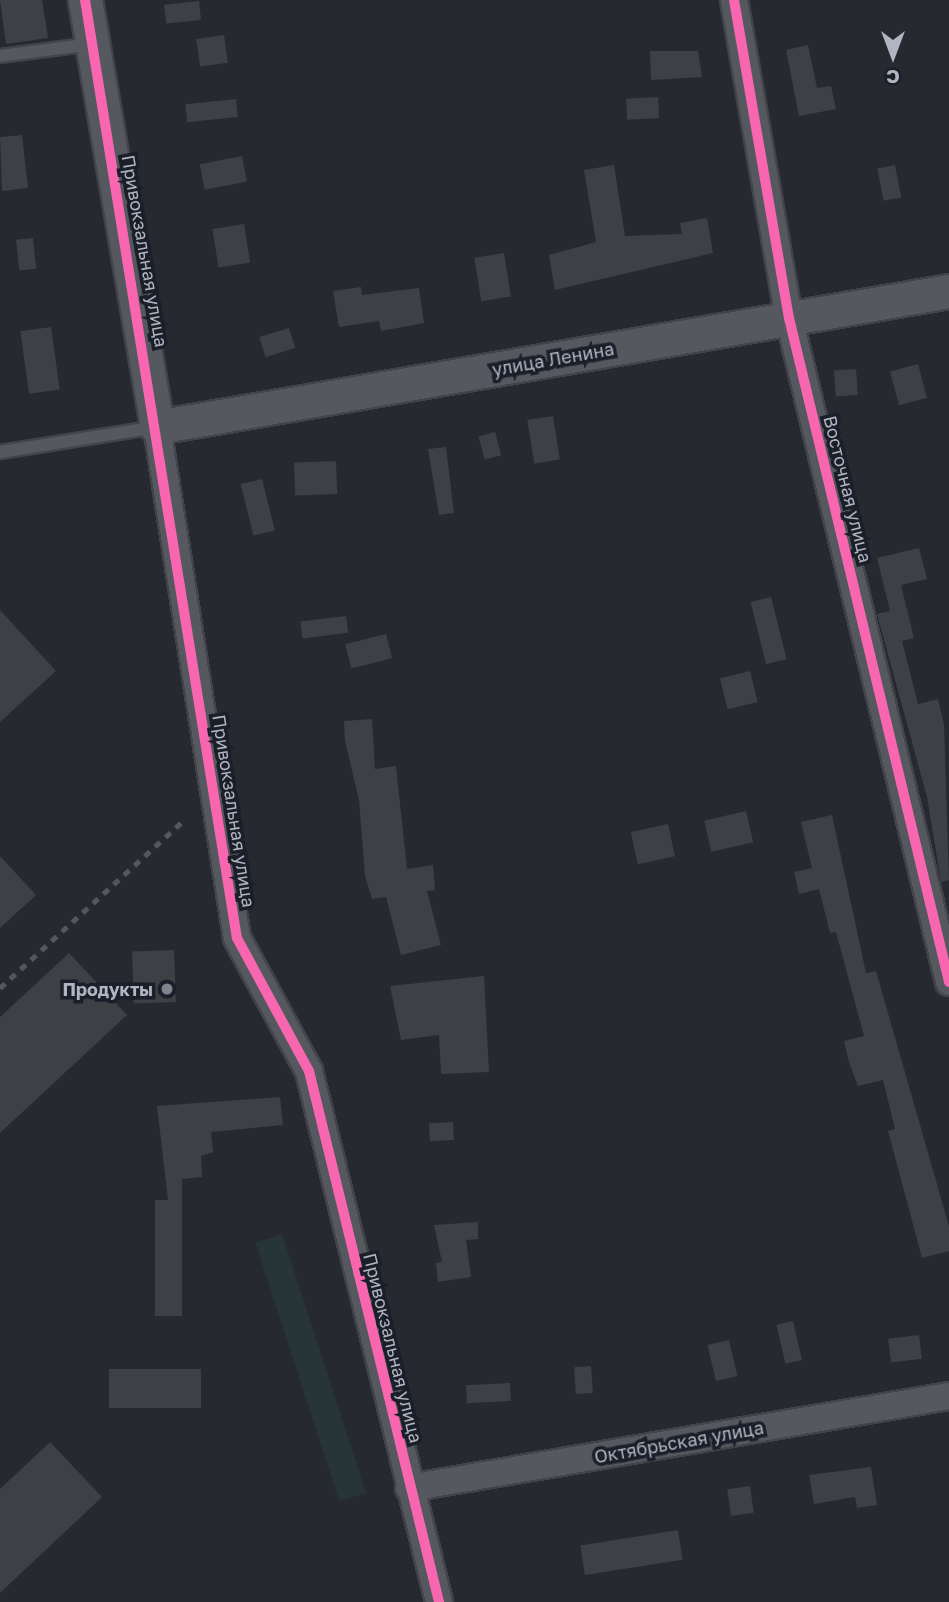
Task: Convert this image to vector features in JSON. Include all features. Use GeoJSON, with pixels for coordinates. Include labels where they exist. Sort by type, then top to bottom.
{"type":"FeatureCollection","features":[{"type":"Feature","properties":{"kind":"street","name":"Привокзальная улица"},"geometry":{"type":"LineString","coordinates":[[85,0],[237,938],[309,1071],[409,1488],[432,1597]]}},
{"type":"Feature","properties":{"kind":"street","name":"Восточная улица"},"geometry":{"type":"LineString","coordinates":[[734,0],[789,318],[949,982]]}},
{"type":"Feature","properties":{"kind":"street","name":"улица Ленина"},"geometry":{"type":"LineString","coordinates":[[156,426],[949,291]]}},
{"type":"Feature","properties":{"kind":"street","name":"Октябрьская улица"},"geometry":{"type":"LineString","coordinates":[[409,1488],[949,1396]]}},
{"type":"Feature","properties":{"kind":"lane"},"geometry":{"type":"LineString","coordinates":[[0,56],[92,44]]}},
{"type":"Feature","properties":{"kind":"lane"},"geometry":{"type":"LineString","coordinates":[[0,452],[156,426]]}},
{"type":"Feature","properties":{"kind":"shaded area"},"geometry":{"type":"Polygon","coordinates":[[[282,1234],[366,1493],[339,1501],[255,1243],[282,1234]]]}},
{"type":"Feature","properties":{"kind":"building"},"geometry":{"type":"Polygon","coordinates":[[[0,0],[42,0],[48,38],[6,44],[0,0]]]}},
{"type":"Feature","properties":{"kind":"building"},"geometry":{"type":"Polygon","coordinates":[[[199,1],[201,20],[166,24],[164,5],[199,1]]]}},
{"type":"Feature","properties":{"kind":"building"},"geometry":{"type":"Polygon","coordinates":[[[224,35],[228,63],[200,67],[196,39],[224,35]]]}},
{"type":"Feature","properties":{"kind":"building"},"geometry":{"type":"Polygon","coordinates":[[[808,45],[817,88],[831,86],[836,109],[799,116],[786,50],[808,45]]]}},
{"type":"Feature","properties":{"kind":"building"},"geometry":{"type":"Polygon","coordinates":[[[650,51],[698,51],[702,77],[651,80],[650,51]]]}},
{"type":"Feature","properties":{"kind":"building"},"geometry":{"type":"Polygon","coordinates":[[[658,97],[659,118],[627,120],[626,99],[658,97]]]}},
{"type":"Feature","properties":{"kind":"building"},"geometry":{"type":"Polygon","coordinates":[[[236,99],[238,117],[187,122],[185,104],[236,99]]]}},
{"type":"Feature","properties":{"kind":"building"},"geometry":{"type":"Polygon","coordinates":[[[22,135],[28,188],[2,191],[0,137],[22,135]]]}},
{"type":"Feature","properties":{"kind":"building"},"geometry":{"type":"Polygon","coordinates":[[[242,156],[247,182],[205,190],[200,164],[242,156]]]}},
{"type":"Feature","properties":{"kind":"building"},"geometry":{"type":"Polygon","coordinates":[[[614,165],[625,236],[682,234],[680,223],[707,218],[713,253],[555,290],[549,255],[596,242],[584,170],[614,165]]]}},
{"type":"Feature","properties":{"kind":"building"},"geometry":{"type":"Polygon","coordinates":[[[895,165],[901,197],[884,201],[877,168],[895,165]]]}},
{"type":"Feature","properties":{"kind":"building"},"geometry":{"type":"Polygon","coordinates":[[[244,224],[250,263],[218,268],[212,229],[244,224]]]}},
{"type":"Feature","properties":{"kind":"building"},"geometry":{"type":"Polygon","coordinates":[[[33,238],[36,269],[19,271],[16,240],[33,238]]]}},
{"type":"Feature","properties":{"kind":"building"},"geometry":{"type":"Polygon","coordinates":[[[504,253],[511,296],[481,301],[474,258],[504,253]]]}},
{"type":"Feature","properties":{"kind":"building"},"geometry":{"type":"Polygon","coordinates":[[[361,287],[362,295],[419,288],[424,323],[381,331],[379,321],[339,327],[333,291],[361,287]]]}},
{"type":"Feature","properties":{"kind":"building"},"geometry":{"type":"Polygon","coordinates":[[[51,327],[60,389],[29,394],[20,331],[51,327]]]}},
{"type":"Feature","properties":{"kind":"building"},"geometry":{"type":"Polygon","coordinates":[[[289,328],[295,348],[265,357],[259,337],[289,328]]]}},
{"type":"Feature","properties":{"kind":"building"},"geometry":{"type":"Polygon","coordinates":[[[918,364],[927,398],[899,405],[890,372],[918,364]]]}},
{"type":"Feature","properties":{"kind":"building"},"geometry":{"type":"Polygon","coordinates":[[[856,369],[858,395],[836,396],[834,371],[856,369]]]}},
{"type":"Feature","properties":{"kind":"building"},"geometry":{"type":"Polygon","coordinates":[[[553,416],[560,459],[534,464],[527,420],[553,416]]]}},
{"type":"Feature","properties":{"kind":"building"},"geometry":{"type":"Polygon","coordinates":[[[495,432],[501,455],[485,460],[479,436],[495,432]]]}},
{"type":"Feature","properties":{"kind":"building"},"geometry":{"type":"Polygon","coordinates":[[[446,447],[454,513],[439,515],[428,449],[446,447]]]}},
{"type":"Feature","properties":{"kind":"building"},"geometry":{"type":"Polygon","coordinates":[[[336,461],[337,494],[295,495],[294,462],[336,461]]]}},
{"type":"Feature","properties":{"kind":"building"},"geometry":{"type":"Polygon","coordinates":[[[262,479],[275,530],[253,536],[241,484],[262,479]]]}},
{"type":"Feature","properties":{"kind":"building"},"geometry":{"type":"Polygon","coordinates":[[[919,548],[927,579],[901,585],[914,638],[902,641],[918,704],[938,699],[944,724],[949,880],[941,882],[927,797],[877,614],[890,611],[877,558],[919,548]]]}},
{"type":"Feature","properties":{"kind":"building"},"geometry":{"type":"Polygon","coordinates":[[[771,597],[786,659],[766,664],[751,602],[771,597]]]}},
{"type":"Feature","properties":{"kind":"building"},"geometry":{"type":"Polygon","coordinates":[[[0,610],[56,671],[0,722],[0,610]]]}},
{"type":"Feature","properties":{"kind":"building"},"geometry":{"type":"Polygon","coordinates":[[[346,616],[348,633],[302,638],[300,622],[346,616]]]}},
{"type":"Feature","properties":{"kind":"building"},"geometry":{"type":"Polygon","coordinates":[[[386,634],[392,658],[351,668],[345,644],[386,634]]]}},
{"type":"Feature","properties":{"kind":"building"},"geometry":{"type":"Polygon","coordinates":[[[750,671],[758,702],[728,710],[720,678],[750,671]]]}},
{"type":"Feature","properties":{"kind":"building"},"geometry":{"type":"Polygon","coordinates":[[[372,719],[375,769],[396,766],[407,869],[433,865],[435,890],[427,891],[441,945],[401,955],[386,897],[372,899],[365,876],[359,800],[345,741],[344,721],[372,719]]]}},
{"type":"Feature","properties":{"kind":"building"},"geometry":{"type":"Polygon","coordinates":[[[746,811],[753,842],[711,852],[704,821],[746,811]]]}},
{"type":"Feature","properties":{"kind":"building"},"geometry":{"type":"Polygon","coordinates":[[[832,815],[866,973],[876,971],[949,1226],[949,1251],[922,1258],[888,1131],[895,1129],[883,1080],[858,1086],[849,1062],[844,1041],[864,1036],[836,932],[830,933],[819,889],[799,894],[794,872],[812,868],[801,822],[832,815]]]}},
{"type":"Feature","properties":{"kind":"building"},"geometry":{"type":"Polygon","coordinates":[[[668,824],[675,856],[638,864],[631,832],[668,824]]]}},
{"type":"Feature","properties":{"kind":"building"},"geometry":{"type":"Polygon","coordinates":[[[0,856],[36,895],[0,928],[0,856]]]}},
{"type":"Feature","properties":{"kind":"building"},"geometry":{"type":"Polygon","coordinates":[[[174,950],[176,1002],[134,1003],[132,951],[174,950]]]}},
{"type":"Feature","properties":{"kind":"building"},"geometry":{"type":"Polygon","coordinates":[[[69,953],[127,1015],[0,1133],[0,1017],[69,953]]]}},
{"type":"Feature","properties":{"kind":"building"},"geometry":{"type":"Polygon","coordinates":[[[484,976],[489,1072],[441,1074],[439,1035],[401,1040],[390,986],[484,976]]]}},
{"type":"Feature","properties":{"kind":"building"},"geometry":{"type":"Polygon","coordinates":[[[280,1097],[283,1125],[211,1132],[213,1152],[201,1156],[202,1177],[182,1179],[182,1316],[155,1316],[155,1200],[168,1200],[157,1106],[280,1097]]]}},
{"type":"Feature","properties":{"kind":"building"},"geometry":{"type":"Polygon","coordinates":[[[453,1122],[454,1140],[430,1141],[429,1123],[453,1122]]]}},
{"type":"Feature","properties":{"kind":"building"},"geometry":{"type":"Polygon","coordinates":[[[478,1222],[478,1239],[466,1240],[471,1277],[438,1282],[436,1263],[442,1262],[434,1225],[478,1222]]]}},
{"type":"Feature","properties":{"kind":"building"},"geometry":{"type":"Polygon","coordinates":[[[793,1321],[802,1360],[785,1364],[776,1325],[793,1321]]]}},
{"type":"Feature","properties":{"kind":"building"},"geometry":{"type":"Polygon","coordinates":[[[919,1335],[922,1359],[891,1363],[888,1339],[919,1335]]]}},
{"type":"Feature","properties":{"kind":"building"},"geometry":{"type":"Polygon","coordinates":[[[729,1340],[737,1376],[716,1381],[708,1345],[729,1340]]]}},
{"type":"Feature","properties":{"kind":"building"},"geometry":{"type":"Polygon","coordinates":[[[591,1366],[593,1393],[576,1394],[574,1367],[591,1366]]]}},
{"type":"Feature","properties":{"kind":"building"},"geometry":{"type":"Polygon","coordinates":[[[109,1369],[201,1369],[201,1408],[109,1408],[109,1369]]]}},
{"type":"Feature","properties":{"kind":"building"},"geometry":{"type":"Polygon","coordinates":[[[510,1383],[511,1401],[467,1403],[466,1385],[510,1383]]]}},
{"type":"Feature","properties":{"kind":"building"},"geometry":{"type":"Polygon","coordinates":[[[50,1442],[102,1497],[0,1593],[0,1489],[50,1442]]]}},
{"type":"Feature","properties":{"kind":"building"},"geometry":{"type":"Polygon","coordinates":[[[871,1467],[877,1505],[857,1508],[855,1497],[814,1504],[809,1475],[871,1467]]]}},
{"type":"Feature","properties":{"kind":"building"},"geometry":{"type":"Polygon","coordinates":[[[750,1486],[754,1513],[731,1516],[727,1489],[750,1486]]]}},
{"type":"Feature","properties":{"kind":"building"},"geometry":{"type":"Polygon","coordinates":[[[678,1530],[683,1560],[585,1575],[580,1545],[678,1530]]]}},
{"type":"Feature","properties":{"kind":"railway"},"geometry":{"type":"LineString","coordinates":[[0,988],[181,823]]}},
{"type":"Feature","properties":{"kind":"cycle path"},"geometry":{"type":"LineString","coordinates":[[85,0],[237,938],[309,1071],[439,1602]]}},
{"type":"Feature","properties":{"kind":"cycle path"},"geometry":{"type":"LineString","coordinates":[[734,0],[789,318],[949,982]]}},
{"type":"Feature","properties":{"kind":"place","name":"Продукты"},"geometry":{"type":"Point","coordinates":[167,989]}}]}
